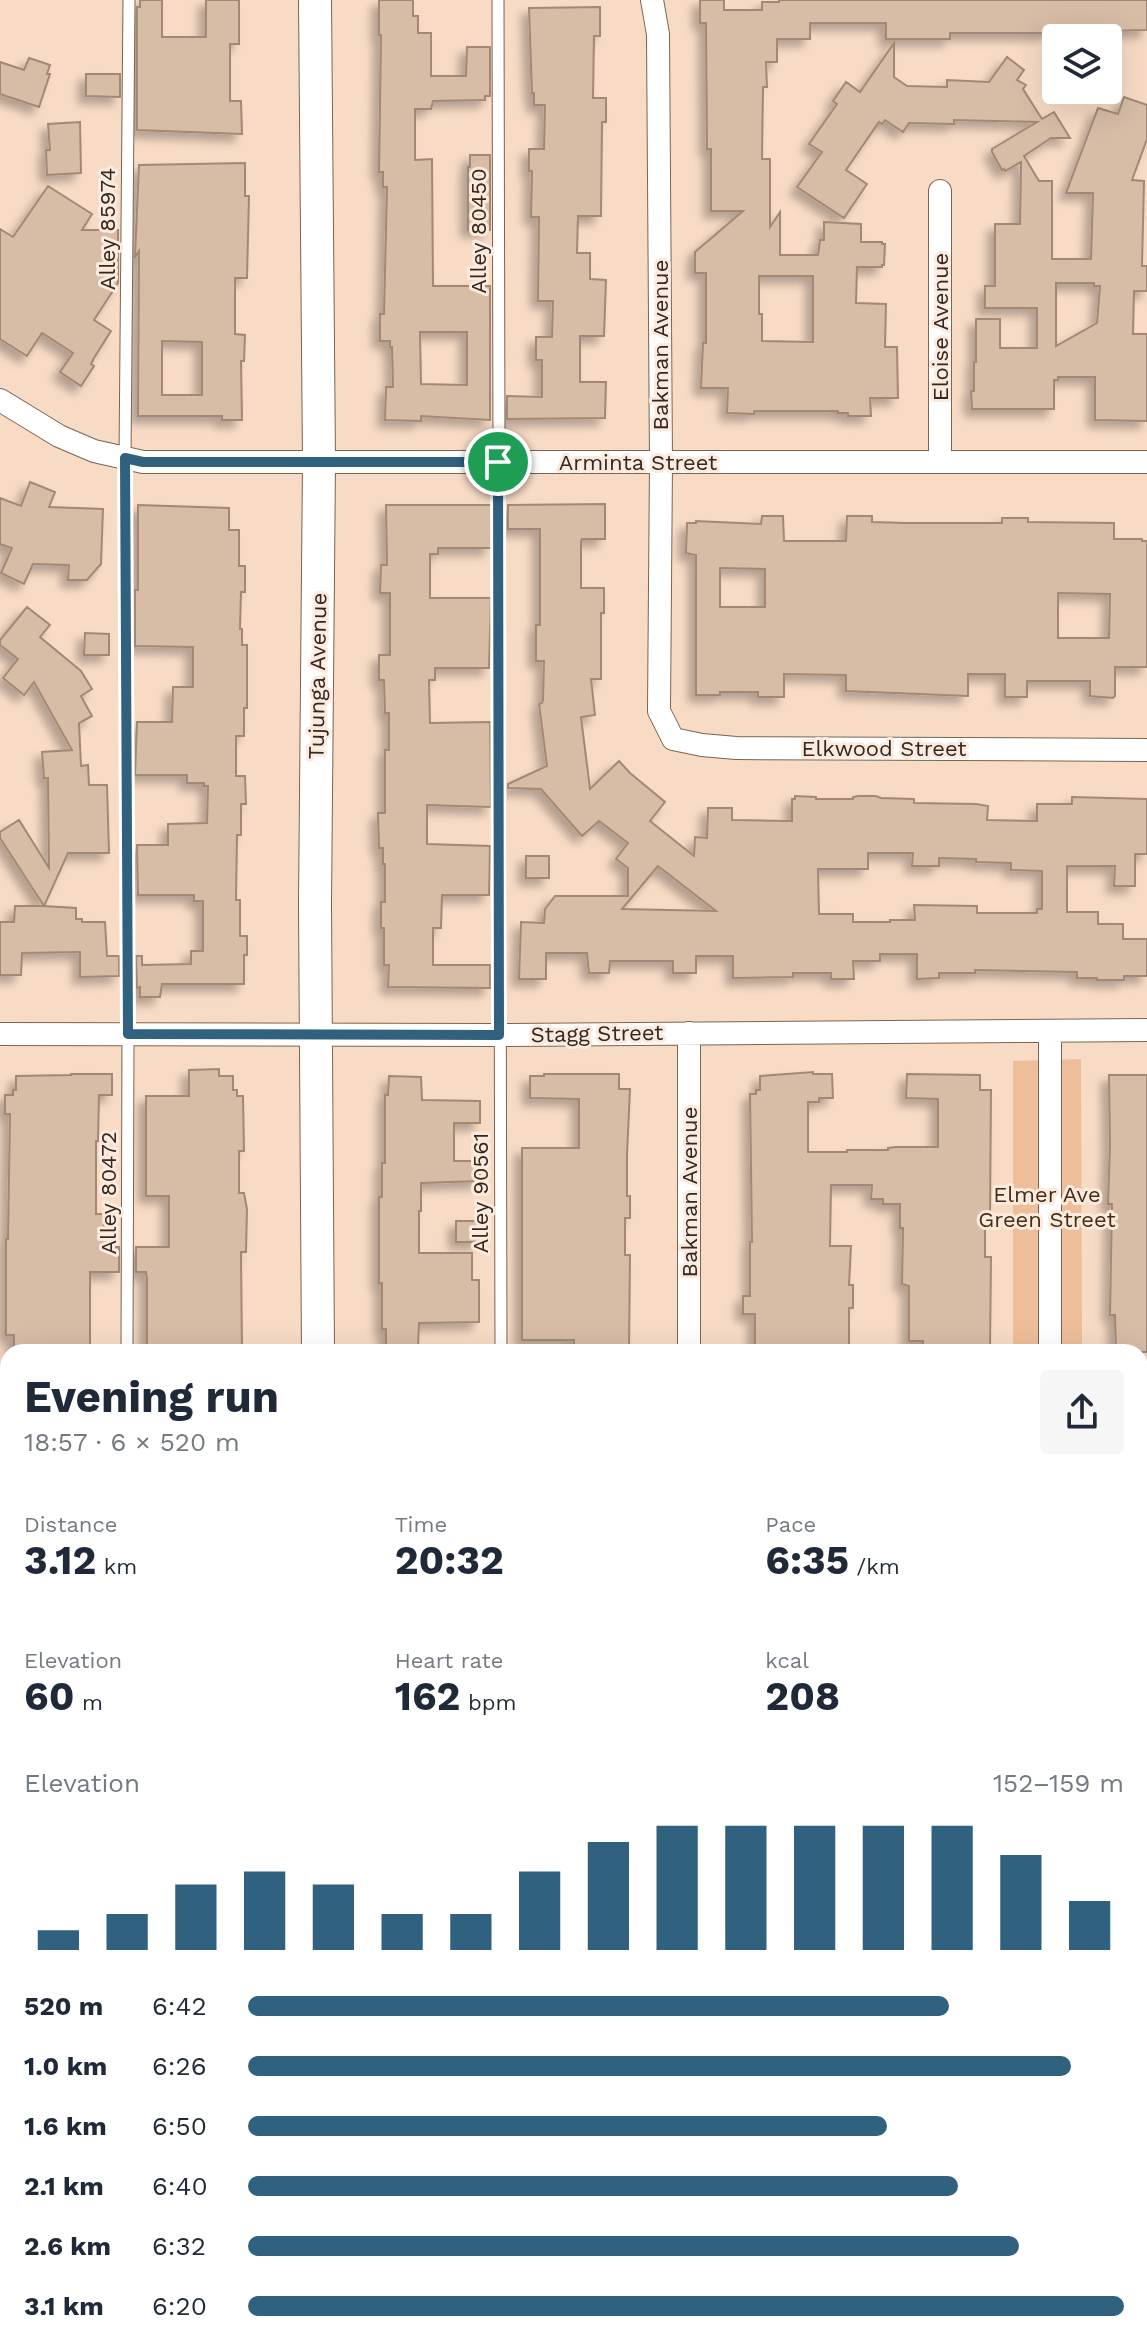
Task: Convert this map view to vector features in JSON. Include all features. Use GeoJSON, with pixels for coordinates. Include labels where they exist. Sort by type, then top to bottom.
{"type":"FeatureCollection","features":[{"type":"Feature","properties":{"kind":"street","name":"Tujunga Avenue"},"geometry":{"type":"LineString","coordinates":[[315,0],[319,462],[315,1033],[318,1344]]}},
{"type":"Feature","properties":{"kind":"street","name":"Bakman Avenue"},"geometry":{"type":"LineString","coordinates":[[652,0],[658,34],[659,691]]}},
{"type":"Feature","properties":{"kind":"street","name":"Eloise Avenue"},"geometry":{"type":"LineString","coordinates":[[940,191],[940,462]]}},
{"type":"Feature","properties":{"kind":"street","name":"Arminta Street"},"geometry":{"type":"LineString","coordinates":[[0,400],[59,436],[94,451],[143,462],[1147,462]]}},
{"type":"Feature","properties":{"kind":"street","name":"Elkwood Street"},"geometry":{"type":"LineString","coordinates":[[659,691],[659,711],[673,739],[702,745],[736,748],[1147,750]]}},
{"type":"Feature","properties":{"kind":"street","name":"Stagg Street"},"geometry":{"type":"LineString","coordinates":[[0,1034],[499,1035],[1147,1030]]}},
{"type":"Feature","properties":{"kind":"street"},"geometry":{"type":"LineString","coordinates":[[1050,1031],[1050,1344]]}},
{"type":"Feature","properties":{"kind":"street","name":"Bakman Avenue"},"geometry":{"type":"LineString","coordinates":[[689,1033],[689,1344]]}},
{"type":"Feature","properties":{"kind":"lane","name":"Alley 85974"},"geometry":{"type":"LineString","coordinates":[[128,1034],[125,458],[129,0]]}},
{"type":"Feature","properties":{"kind":"lane","name":"Alley 80450"},"geometry":{"type":"LineString","coordinates":[[498,0],[499,1035]]}},
{"type":"Feature","properties":{"kind":"lane","name":"Alley 80472"},"geometry":{"type":"LineString","coordinates":[[127,1344],[128,1034]]}},
{"type":"Feature","properties":{"kind":"lane","name":"Alley 90561"},"geometry":{"type":"LineString","coordinates":[[499,1035],[501,1344]]}},
{"type":"Feature","properties":{"kind":"green space","name":"Elmer Ave Green Street"},"geometry":{"type":"Polygon","coordinates":[[[1081,1059],[1082,1344],[1013,1344],[1013,1061],[1081,1059]]]}},
{"type":"Feature","properties":{"kind":"building"},"geometry":{"type":"Polygon","coordinates":[[[140,0],[162,0],[162,37],[206,37],[206,0],[239,0],[239,44],[230,44],[230,101],[241,101],[242,134],[137,130],[137,7],[140,7],[140,0]]]}},
{"type":"Feature","properties":{"kind":"building"},"geometry":{"type":"Polygon","coordinates":[[[379,0],[413,0],[413,16],[418,16],[418,33],[431,33],[431,76],[466,76],[467,47],[490,47],[490,96],[485,96],[485,100],[433,101],[431,109],[415,109],[415,160],[432,159],[433,286],[490,286],[490,420],[421,416],[421,421],[385,420],[386,387],[393,387],[392,347],[390,341],[380,341],[380,314],[384,314],[387,187],[383,187],[383,172],[379,172],[379,0]],[[420,332],[421,384],[467,385],[467,332],[420,332]]]}},
{"type":"Feature","properties":{"kind":"building"},"geometry":{"type":"Polygon","coordinates":[[[700,0],[724,0],[724,10],[762,10],[762,2],[779,0],[1147,0],[1147,30],[1122,31],[1122,24],[1042,24],[1042,33],[950,33],[950,39],[886,39],[886,23],[810,23],[810,39],[777,39],[777,62],[766,62],[762,159],[770,159],[770,227],[780,212],[780,255],[818,255],[820,240],[824,240],[824,222],[861,224],[861,242],[885,244],[882,267],[857,267],[856,303],[886,304],[885,347],[897,347],[898,398],[870,398],[871,416],[848,416],[848,413],[838,411],[727,413],[728,388],[701,388],[703,343],[706,343],[706,273],[695,273],[695,252],[743,211],[711,211],[706,23],[700,23],[700,0]],[[759,276],[762,341],[813,342],[813,276],[759,276]]]}},
{"type":"Feature","properties":{"kind":"building"},"geometry":{"type":"Polygon","coordinates":[[[600,7],[600,36],[594,36],[593,98],[606,98],[606,122],[602,122],[601,216],[578,216],[577,253],[590,253],[590,279],[606,280],[604,336],[580,336],[580,382],[606,382],[605,418],[507,419],[507,396],[542,397],[542,360],[536,360],[536,337],[552,337],[553,301],[538,301],[539,217],[531,217],[529,149],[544,149],[545,105],[534,105],[532,93],[529,8],[600,7]]]}},
{"type":"Feature","properties":{"kind":"building"},"geometry":{"type":"Polygon","coordinates":[[[894,43],[894,77],[907,86],[947,87],[947,80],[989,82],[1007,57],[1024,70],[1017,80],[1026,85],[1023,89],[1042,119],[1054,112],[1070,138],[1051,138],[1024,156],[1039,181],[1052,181],[1052,259],[1091,259],[1093,193],[1066,193],[1098,108],[1118,114],[1124,97],[1147,105],[1147,139],[1132,180],[1144,181],[1142,266],[1147,266],[1147,291],[1134,291],[1133,334],[1147,334],[1147,421],[1095,420],[1095,377],[1058,377],[1054,380],[1054,409],[972,409],[976,319],[1000,319],[1000,348],[1037,348],[1037,308],[985,308],[985,286],[995,286],[995,224],[1020,224],[1021,162],[1002,170],[992,149],[1037,122],[954,120],[954,124],[909,123],[903,132],[885,120],[882,124],[879,122],[846,170],[867,184],[844,218],[797,187],[822,152],[809,144],[837,104],[833,101],[846,82],[860,92],[894,43]],[[1056,283],[1056,346],[1097,323],[1100,286],[1094,286],[1094,283],[1056,283]]]}},
{"type":"Feature","properties":{"kind":"building"},"geometry":{"type":"Polygon","coordinates":[[[29,58],[50,65],[39,107],[0,94],[0,62],[24,70],[29,58]]]}},
{"type":"Feature","properties":{"kind":"building"},"geometry":{"type":"Polygon","coordinates":[[[86,74],[120,74],[120,97],[86,96],[86,74]]]}},
{"type":"Feature","properties":{"kind":"building"},"geometry":{"type":"Polygon","coordinates":[[[80,122],[81,173],[47,175],[46,150],[50,150],[48,124],[80,122]]]}},
{"type":"Feature","properties":{"kind":"building"},"geometry":{"type":"Polygon","coordinates":[[[470,155],[490,155],[490,230],[468,230],[470,155]]]}},
{"type":"Feature","properties":{"kind":"building"},"geometry":{"type":"Polygon","coordinates":[[[245,163],[245,196],[249,196],[247,278],[235,278],[235,334],[245,335],[244,361],[241,361],[242,420],[222,420],[222,416],[138,416],[139,251],[135,257],[139,165],[245,163]],[[162,341],[162,395],[202,395],[202,342],[162,341]]]}},
{"type":"Feature","properties":{"kind":"building"},"geometry":{"type":"Polygon","coordinates":[[[48,186],[92,214],[82,230],[118,230],[118,283],[94,320],[111,331],[81,386],[60,372],[73,353],[42,333],[27,356],[0,339],[0,229],[13,237],[48,186]]]}},
{"type":"Feature","properties":{"kind":"building"},"geometry":{"type":"Polygon","coordinates":[[[30,482],[55,492],[49,507],[103,509],[101,564],[87,580],[68,580],[69,565],[33,564],[24,584],[1,573],[12,548],[0,544],[0,498],[21,506],[30,482]]]}},
{"type":"Feature","properties":{"kind":"building"},"geometry":{"type":"Polygon","coordinates":[[[605,504],[605,539],[581,541],[581,588],[604,588],[601,679],[591,679],[595,715],[581,717],[590,789],[619,761],[665,802],[650,821],[694,856],[695,837],[707,838],[708,808],[732,808],[732,820],[792,821],[792,799],[795,796],[853,799],[876,796],[914,799],[914,803],[976,804],[988,806],[987,820],[1037,821],[1037,804],[1072,804],[1072,797],[1147,799],[1147,854],[1135,854],[1135,886],[1114,886],[1115,866],[1067,866],[1067,912],[1098,912],[1098,924],[1123,924],[1123,939],[1147,939],[1147,976],[1097,980],[1077,978],[1077,972],[975,970],[975,973],[939,973],[939,978],[917,979],[917,954],[880,954],[880,961],[853,961],[854,979],[831,979],[831,973],[733,978],[733,956],[696,956],[696,973],[673,973],[673,961],[610,961],[609,973],[589,973],[587,953],[546,953],[546,979],[519,979],[521,922],[544,923],[545,909],[555,896],[628,896],[628,868],[616,859],[628,843],[599,821],[582,836],[541,789],[508,788],[508,784],[547,766],[539,704],[543,700],[544,661],[536,661],[536,625],[540,625],[540,529],[508,529],[508,505],[605,504]],[[868,853],[868,869],[818,869],[819,914],[853,914],[853,922],[890,922],[915,920],[914,905],[977,906],[977,913],[1037,913],[1037,909],[1042,909],[1042,871],[1011,870],[1011,863],[976,862],[976,859],[939,858],[939,866],[912,866],[913,853],[868,853]],[[658,866],[622,909],[716,911],[658,866]]]}},
{"type":"Feature","properties":{"kind":"building"},"geometry":{"type":"Polygon","coordinates":[[[138,505],[229,508],[229,530],[239,530],[239,566],[245,566],[240,629],[242,645],[247,645],[247,708],[244,708],[244,736],[236,736],[236,776],[245,776],[246,804],[241,804],[241,835],[237,835],[236,900],[240,900],[240,936],[247,936],[244,984],[162,984],[160,997],[140,997],[136,956],[142,956],[142,965],[191,964],[191,951],[203,951],[203,901],[194,901],[194,895],[138,895],[137,845],[168,845],[168,824],[207,823],[208,786],[204,783],[187,783],[187,775],[135,775],[137,722],[172,722],[173,687],[193,687],[193,647],[135,646],[138,505]]]}},
{"type":"Feature","properties":{"kind":"building"},"geometry":{"type":"Polygon","coordinates":[[[386,505],[491,505],[491,548],[438,548],[438,554],[430,554],[430,598],[491,598],[489,668],[435,668],[435,680],[429,680],[430,723],[490,722],[491,807],[427,805],[427,844],[490,846],[489,895],[442,895],[441,928],[433,928],[433,965],[490,965],[490,988],[388,987],[389,965],[384,965],[384,928],[381,928],[385,864],[383,848],[379,848],[378,813],[385,813],[385,750],[389,750],[389,713],[385,713],[384,680],[379,680],[379,655],[390,655],[390,593],[380,593],[381,565],[387,565],[386,505]]]}},
{"type":"Feature","properties":{"kind":"building"},"geometry":{"type":"Polygon","coordinates":[[[762,516],[783,516],[784,541],[846,541],[847,516],[872,516],[872,522],[906,523],[1002,523],[1002,518],[1028,518],[1028,522],[1114,523],[1114,539],[1147,541],[1147,667],[1115,667],[1113,698],[1090,696],[1090,681],[1027,681],[1027,697],[1005,697],[1005,674],[968,674],[968,696],[846,691],[846,675],[784,674],[784,697],[758,697],[758,692],[696,695],[696,555],[686,553],[687,523],[761,524],[762,516]],[[720,568],[720,607],[765,607],[765,569],[720,568]],[[1058,593],[1058,638],[1109,638],[1110,594],[1058,593]]]}},
{"type":"Feature","properties":{"kind":"building"},"geometry":{"type":"Polygon","coordinates":[[[27,607],[50,625],[40,637],[81,671],[92,689],[81,696],[92,716],[79,723],[81,766],[88,765],[89,785],[107,785],[109,853],[68,853],[44,906],[0,838],[0,832],[19,820],[49,868],[48,778],[44,778],[42,752],[72,750],[34,682],[24,695],[3,678],[18,659],[0,645],[0,640],[27,607]]]}},
{"type":"Feature","properties":{"kind":"building"},"geometry":{"type":"Polygon","coordinates":[[[85,633],[109,634],[109,655],[84,655],[85,633]]]}},
{"type":"Feature","properties":{"kind":"building"},"geometry":{"type":"Polygon","coordinates":[[[526,856],[549,856],[549,878],[526,878],[526,856]]]}},
{"type":"Feature","properties":{"kind":"building"},"geometry":{"type":"Polygon","coordinates":[[[15,906],[76,908],[76,919],[82,919],[82,922],[105,922],[107,956],[119,956],[119,976],[80,977],[80,952],[22,953],[21,975],[0,975],[0,922],[14,922],[15,906]]]}},
{"type":"Feature","properties":{"kind":"building"},"geometry":{"type":"Polygon","coordinates":[[[219,1069],[219,1076],[233,1076],[233,1090],[237,1090],[237,1096],[243,1096],[244,1151],[239,1151],[239,1193],[244,1193],[247,1209],[246,1252],[241,1252],[242,1344],[147,1344],[147,1279],[146,1272],[136,1272],[136,1247],[169,1247],[169,1196],[146,1196],[146,1096],[189,1096],[189,1070],[219,1069]]]}},
{"type":"Feature","properties":{"kind":"building"},"geometry":{"type":"Polygon","coordinates":[[[813,1072],[832,1074],[833,1098],[808,1102],[808,1152],[847,1152],[938,1147],[938,1099],[906,1098],[907,1074],[980,1075],[980,1090],[991,1090],[990,1219],[985,1219],[985,1257],[991,1257],[990,1344],[923,1344],[923,1341],[909,1341],[909,1286],[902,1284],[900,1204],[883,1204],[883,1199],[871,1199],[872,1185],[831,1185],[830,1246],[851,1246],[849,1285],[853,1285],[853,1308],[849,1308],[849,1344],[755,1344],[755,1314],[743,1314],[743,1296],[750,1296],[752,1242],[750,1094],[760,1090],[760,1076],[813,1072]]]}},
{"type":"Feature","properties":{"kind":"building"},"geometry":{"type":"Polygon","coordinates":[[[112,1074],[112,1095],[99,1095],[96,1214],[104,1214],[104,1232],[110,1232],[110,1247],[119,1247],[119,1272],[90,1272],[90,1344],[14,1344],[14,1335],[6,1335],[10,1114],[5,1114],[5,1095],[13,1095],[13,1090],[16,1090],[16,1076],[112,1074]]]}},
{"type":"Feature","properties":{"kind":"building"},"geometry":{"type":"Polygon","coordinates":[[[619,1074],[619,1089],[630,1089],[627,1196],[630,1196],[630,1218],[625,1218],[625,1255],[630,1255],[629,1344],[522,1340],[522,1148],[579,1148],[579,1099],[530,1098],[530,1076],[619,1074]]]}},
{"type":"Feature","properties":{"kind":"building"},"geometry":{"type":"Polygon","coordinates":[[[1109,1075],[1147,1075],[1147,1344],[1116,1344],[1115,1315],[1110,1315],[1109,1075]]]}},
{"type":"Feature","properties":{"kind":"building"},"geometry":{"type":"Polygon","coordinates":[[[389,1076],[421,1077],[422,1100],[480,1101],[480,1123],[454,1123],[454,1161],[479,1161],[480,1181],[421,1183],[419,1211],[419,1253],[472,1253],[472,1280],[479,1280],[479,1322],[419,1323],[418,1344],[386,1344],[386,1329],[382,1329],[379,1197],[382,1197],[382,1163],[385,1163],[385,1095],[388,1095],[389,1076]]]}},
{"type":"Feature","properties":{"kind":"building"},"geometry":{"type":"Polygon","coordinates":[[[456,1221],[480,1221],[480,1242],[456,1242],[456,1221]]]}},
{"type":"Feature","properties":{"kind":"route"},"geometry":{"type":"LineString","coordinates":[[125,458],[143,462],[498,462],[499,1035],[128,1034],[125,458]]}}]}
